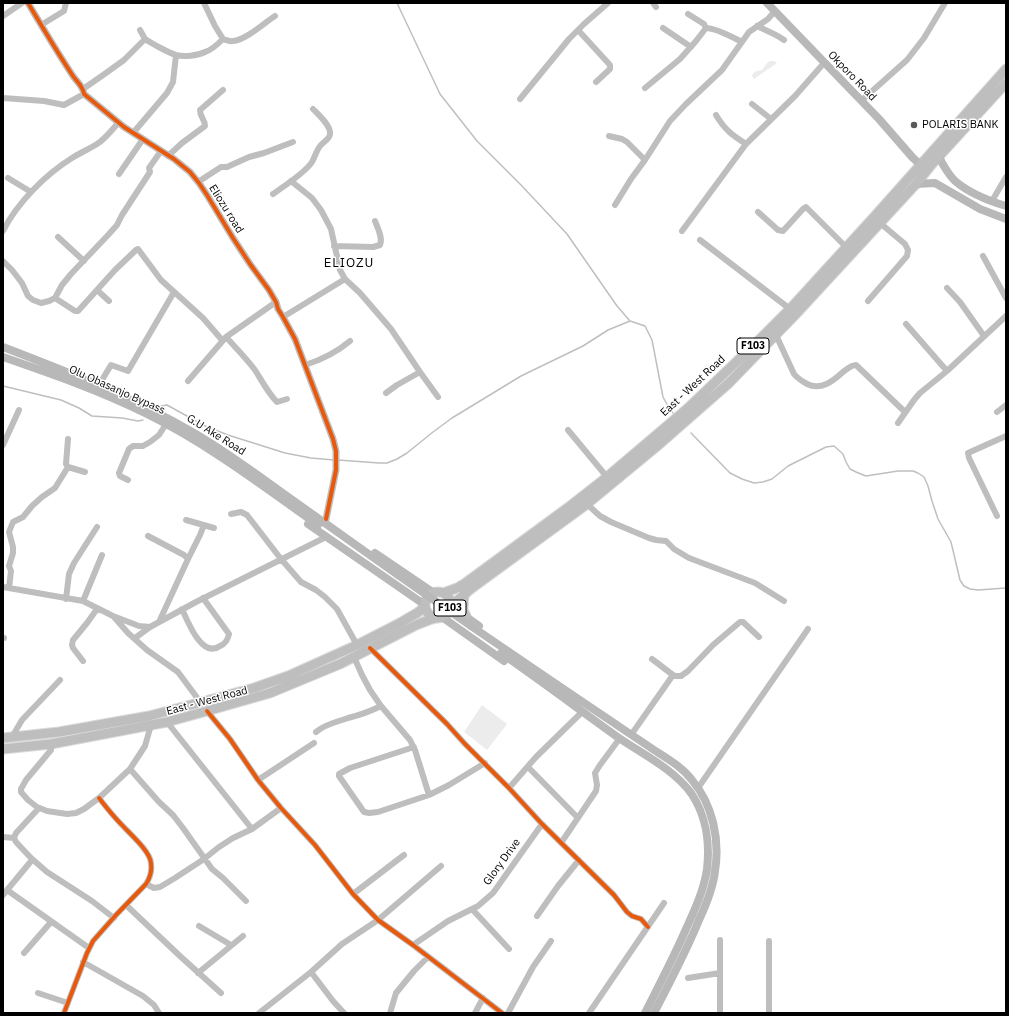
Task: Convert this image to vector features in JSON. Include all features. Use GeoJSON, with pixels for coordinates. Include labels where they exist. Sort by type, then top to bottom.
{"type":"FeatureCollection","features":[{"type":"Feature","properties":{"kind":"main road","name":"Okporo Road"},"geometry":{"type":"LineString","coordinates":[[767,3],[879,119],[921,165]]}},
{"type":"Feature","properties":{"kind":"main road","name":"East - West Road"},"geometry":{"type":"LineString","coordinates":[[439,593],[457,588],[464,584],[570,506],[607,477],[687,409],[790,309],[1006,69]]}},
{"type":"Feature","properties":{"kind":"main road","name":"East - West Road"},"geometry":{"type":"LineString","coordinates":[[451,605],[587,504],[656,447],[729,383],[776,335],[880,223],[1006,83]]}},
{"type":"Feature","properties":{"kind":"main road"},"geometry":{"type":"LineString","coordinates":[[939,157],[947,172],[953,179],[968,189],[1006,206]]}},
{"type":"Feature","properties":{"kind":"main road"},"geometry":{"type":"LineString","coordinates":[[945,189],[953,179]]}},
{"type":"Feature","properties":{"kind":"main road"},"geometry":{"type":"LineString","coordinates":[[916,184],[935,183],[980,209],[1006,219]]}},
{"type":"Feature","properties":{"kind":"main road","name":"G.U Ake Road"},"geometry":{"type":"LineString","coordinates":[[3,347],[98,385],[152,410],[211,443],[252,475]]}},
{"type":"Feature","properties":{"kind":"main road","name":"Olu Obasanjo Bypass"},"geometry":{"type":"LineString","coordinates":[[3,357],[131,406],[166,424],[252,475],[593,714]]}},
{"type":"Feature","properties":{"kind":"main road"},"geometry":{"type":"LineString","coordinates":[[252,475],[290,494],[439,593]]}},
{"type":"Feature","properties":{"kind":"main road"},"geometry":{"type":"LineString","coordinates":[[252,475],[273,498],[425,606]]}},
{"type":"Feature","properties":{"kind":"main road","name":"F103"},"geometry":{"type":"LineString","coordinates":[[439,593],[449,598],[451,605],[448,612],[439,618],[428,614],[425,602],[428,596],[439,593]]}},
{"type":"Feature","properties":{"kind":"main road"},"geometry":{"type":"LineString","coordinates":[[464,594],[463,610],[466,616]]}},
{"type":"Feature","properties":{"kind":"main road"},"geometry":{"type":"LineString","coordinates":[[451,605],[571,690],[593,714],[620,738],[683,783],[702,813],[707,839],[707,868],[702,891],[676,950],[645,1013]]}},
{"type":"Feature","properties":{"kind":"main road","name":"East - West Road"},"geometry":{"type":"LineString","coordinates":[[8,738],[59,732],[149,716],[254,688],[357,645],[400,623],[417,613],[425,606]]}},
{"type":"Feature","properties":{"kind":"main road","name":"East - West Road"},"geometry":{"type":"LineString","coordinates":[[3,749],[51,744],[167,722],[270,693],[340,664],[416,625],[439,618]]}},
{"type":"Feature","properties":{"kind":"main road"},"geometry":{"type":"LineString","coordinates":[[439,618],[567,705],[582,712],[593,714],[631,735],[669,759],[683,771],[698,788],[706,802],[714,827],[716,856],[715,871],[709,896],[691,940],[654,1013]]}},
{"type":"Feature","properties":{"kind":"street"},"geometry":{"type":"LineString","coordinates":[[3,16],[22,3]]}},
{"type":"Feature","properties":{"kind":"street","name":"Eliozu road"},"geometry":{"type":"LineString","coordinates":[[28,3],[56,50],[84,91],[118,123],[190,172],[208,195],[241,251],[276,302],[278,309],[284,317],[295,339],[330,428],[336,451],[336,470],[326,519]]}},
{"type":"Feature","properties":{"kind":"street"},"geometry":{"type":"LineString","coordinates":[[41,25],[64,11],[66,3]]}},
{"type":"Feature","properties":{"kind":"street"},"geometry":{"type":"LineString","coordinates":[[204,3],[223,40]]}},
{"type":"Feature","properties":{"kind":"street"},"geometry":{"type":"LineString","coordinates":[[520,99],[569,39],[608,3]]}},
{"type":"Feature","properties":{"kind":"street"},"geometry":{"type":"LineString","coordinates":[[861,101],[907,60],[924,38],[945,3]]}},
{"type":"Feature","properties":{"kind":"street"},"geometry":{"type":"LineString","coordinates":[[615,205],[670,121],[722,70],[749,32],[768,19],[775,11]]}},
{"type":"Feature","properties":{"kind":"street"},"geometry":{"type":"LineString","coordinates":[[688,14],[699,20],[706,28]]}},
{"type":"Feature","properties":{"kind":"street"},"geometry":{"type":"LineString","coordinates":[[140,30],[145,39],[176,55],[193,55],[205,52],[223,40],[232,42],[240,40],[275,16]]}},
{"type":"Feature","properties":{"kind":"street"},"geometry":{"type":"LineString","coordinates":[[758,26],[769,33],[778,35],[784,40]]}},
{"type":"Feature","properties":{"kind":"street"},"geometry":{"type":"LineString","coordinates":[[706,28],[708,27],[716,30],[742,42]]}},
{"type":"Feature","properties":{"kind":"street"},"geometry":{"type":"LineString","coordinates":[[663,28],[691,47]]}},
{"type":"Feature","properties":{"kind":"street"},"geometry":{"type":"LineString","coordinates":[[645,88],[680,59],[706,28]]}},
{"type":"Feature","properties":{"kind":"street"},"geometry":{"type":"LineString","coordinates":[[578,30],[610,65],[610,69],[596,82]]}},
{"type":"Feature","properties":{"kind":"street"},"geometry":{"type":"LineString","coordinates":[[3,98],[44,101],[64,105],[124,60],[145,39]]}},
{"type":"Feature","properties":{"kind":"street"},"geometry":{"type":"LineString","coordinates":[[133,133],[167,93],[173,82],[176,55]]}},
{"type":"Feature","properties":{"kind":"street"},"geometry":{"type":"LineString","coordinates":[[682,231],[746,144],[795,96],[824,63]]}},
{"type":"Feature","properties":{"kind":"street"},"geometry":{"type":"LineString","coordinates":[[168,156],[182,143],[205,126],[205,123],[200,115],[200,110],[223,90]]}},
{"type":"Feature","properties":{"kind":"street"},"geometry":{"type":"LineString","coordinates":[[752,104],[771,119]]}},
{"type":"Feature","properties":{"kind":"street"},"geometry":{"type":"LineString","coordinates":[[273,194],[312,163],[320,146],[330,137],[328,126],[313,109]]}},
{"type":"Feature","properties":{"kind":"street"},"geometry":{"type":"LineString","coordinates":[[716,115],[729,132],[746,144]]}},
{"type":"Feature","properties":{"kind":"street"},"geometry":{"type":"LineString","coordinates":[[3,231],[9,218],[31,192],[54,171],[72,158],[103,140],[118,123]]}},
{"type":"Feature","properties":{"kind":"street"},"geometry":{"type":"LineString","coordinates":[[609,136],[622,139],[627,142],[645,160]]}},
{"type":"Feature","properties":{"kind":"street"},"geometry":{"type":"LineString","coordinates":[[119,174],[143,139]]}},
{"type":"Feature","properties":{"kind":"street"},"geometry":{"type":"LineString","coordinates":[[198,182],[221,167],[227,167],[249,157],[292,142]]}},
{"type":"Feature","properties":{"kind":"street"},"geometry":{"type":"LineString","coordinates":[[3,261],[12,270],[28,296],[33,300],[41,303],[55,298],[71,274],[117,225],[122,214],[150,172],[149,168],[161,151]]}},
{"type":"Feature","properties":{"kind":"street"},"geometry":{"type":"LineString","coordinates":[[992,201],[1006,177]]}},
{"type":"Feature","properties":{"kind":"street"},"geometry":{"type":"LineString","coordinates":[[8,178],[31,192]]}},
{"type":"Feature","properties":{"kind":"street"},"geometry":{"type":"LineString","coordinates":[[291,181],[312,198],[321,210],[331,229],[340,270],[345,279],[360,293],[391,329],[438,396]]}},
{"type":"Feature","properties":{"kind":"street"},"geometry":{"type":"LineString","coordinates":[[758,212],[778,230],[783,231],[806,207],[846,247]]}},
{"type":"Feature","properties":{"kind":"street"},"geometry":{"type":"LineString","coordinates":[[334,246],[373,247],[380,245],[381,238],[375,221]]}},
{"type":"Feature","properties":{"kind":"street"},"geometry":{"type":"LineString","coordinates":[[868,301],[907,256],[908,250],[905,244],[880,223]]}},
{"type":"Feature","properties":{"kind":"street"},"geometry":{"type":"LineString","coordinates":[[58,237],[84,261]]}},
{"type":"Feature","properties":{"kind":"street"},"geometry":{"type":"LineString","coordinates":[[700,240],[790,309]]}},
{"type":"Feature","properties":{"kind":"street"},"geometry":{"type":"LineString","coordinates":[[55,298],[75,311],[78,311],[115,270],[138,249],[161,280],[224,338],[239,349],[255,370],[272,398],[277,402],[287,399]]}},
{"type":"Feature","properties":{"kind":"street"},"geometry":{"type":"LineString","coordinates":[[983,256],[1006,298]]}},
{"type":"Feature","properties":{"kind":"street"},"geometry":{"type":"LineString","coordinates":[[284,317],[345,279]]}},
{"type":"Feature","properties":{"kind":"street"},"geometry":{"type":"LineString","coordinates":[[947,288],[960,302],[984,336]]}},
{"type":"Feature","properties":{"kind":"street"},"geometry":{"type":"LineString","coordinates":[[97,290],[109,301]]}},
{"type":"Feature","properties":{"kind":"street"},"geometry":{"type":"LineString","coordinates":[[98,385],[111,366],[128,371],[174,292]]}},
{"type":"Feature","properties":{"kind":"street"},"geometry":{"type":"LineString","coordinates":[[188,382],[224,338],[276,302]]}},
{"type":"Feature","properties":{"kind":"street"},"geometry":{"type":"LineString","coordinates":[[898,423],[920,393],[947,371],[1006,316]]}},
{"type":"Feature","properties":{"kind":"street"},"geometry":{"type":"LineString","coordinates":[[906,324],[947,371]]}},
{"type":"Feature","properties":{"kind":"street"},"geometry":{"type":"LineString","coordinates":[[776,335],[798,379],[810,386],[821,386],[836,379],[851,366],[856,365],[905,412]]}},
{"type":"Feature","properties":{"kind":"street"},"geometry":{"type":"LineString","coordinates":[[305,365],[334,352],[350,341]]}},
{"type":"Feature","properties":{"kind":"street"},"geometry":{"type":"LineString","coordinates":[[386,393],[420,372]]}},
{"type":"Feature","properties":{"kind":"street"},"geometry":{"type":"LineString","coordinates":[[997,412],[1006,405]]}},
{"type":"Feature","properties":{"kind":"street"},"geometry":{"type":"LineString","coordinates":[[3,445],[19,410]]}},
{"type":"Feature","properties":{"kind":"street"},"geometry":{"type":"LineString","coordinates":[[128,480],[120,476],[119,472],[129,449],[133,446],[143,446],[150,442],[159,435],[166,424]]}},
{"type":"Feature","properties":{"kind":"street"},"geometry":{"type":"LineString","coordinates":[[568,430],[607,477]]}},
{"type":"Feature","properties":{"kind":"street"},"geometry":{"type":"LineString","coordinates":[[997,516],[968,458],[968,454],[1006,436]]}},
{"type":"Feature","properties":{"kind":"street"},"geometry":{"type":"LineString","coordinates":[[68,439],[66,464],[68,467]]}},
{"type":"Feature","properties":{"kind":"street"},"geometry":{"type":"LineString","coordinates":[[68,467],[85,472]]}},
{"type":"Feature","properties":{"kind":"street"},"geometry":{"type":"LineString","coordinates":[[68,467],[55,488],[32,506],[23,517],[13,522],[9,532],[13,553],[9,566],[11,571],[6,588],[83,602],[139,626],[150,627]]}},
{"type":"Feature","properties":{"kind":"street"},"geometry":{"type":"LineString","coordinates":[[587,504],[600,516],[612,522],[649,538],[666,541],[674,549],[689,558],[755,584],[784,601]]}},
{"type":"Feature","properties":{"kind":"street"},"geometry":{"type":"LineString","coordinates":[[231,514],[241,512],[247,515],[281,560],[301,582],[316,590],[337,609],[357,645]]}},
{"type":"Feature","properties":{"kind":"street"},"geometry":{"type":"LineString","coordinates":[[186,520],[214,528]]}},
{"type":"Feature","properties":{"kind":"street"},"geometry":{"type":"LineString","coordinates":[[159,622],[204,525]]}},
{"type":"Feature","properties":{"kind":"street"},"geometry":{"type":"LineString","coordinates":[[66,599],[69,574],[74,563],[97,528]]}},
{"type":"Feature","properties":{"kind":"street"},"geometry":{"type":"LineString","coordinates":[[148,536],[184,555],[188,559]]}},
{"type":"Feature","properties":{"kind":"street"},"geometry":{"type":"LineString","coordinates":[[135,638],[150,627],[182,609],[326,537]]}},
{"type":"Feature","properties":{"kind":"street"},"geometry":{"type":"LineString","coordinates":[[83,602],[102,555]]}},
{"type":"Feature","properties":{"kind":"street"},"geometry":{"type":"LineString","coordinates":[[182,609],[196,636],[203,645],[212,649],[220,647],[227,640],[229,634],[203,598]]}},
{"type":"Feature","properties":{"kind":"street"},"geometry":{"type":"LineString","coordinates":[[82,661],[72,645],[73,640],[88,623],[97,609]]}},
{"type":"Feature","properties":{"kind":"street"},"geometry":{"type":"LineString","coordinates":[[113,616],[128,633],[147,650],[178,672],[201,703]]}},
{"type":"Feature","properties":{"kind":"street"},"geometry":{"type":"LineString","coordinates":[[652,659],[673,675],[681,676],[688,671],[713,645],[740,622],[743,622],[759,637]]}},
{"type":"Feature","properties":{"kind":"street"},"geometry":{"type":"LineString","coordinates":[[698,788],[808,629]]}},
{"type":"Feature","properties":{"kind":"street"},"geometry":{"type":"LineString","coordinates":[[370,648],[510,788],[542,824],[614,895],[627,912],[632,916],[641,919],[648,927]]}},
{"type":"Feature","properties":{"kind":"street"},"geometry":{"type":"LineString","coordinates":[[354,657],[370,690],[414,747],[429,795]]}},
{"type":"Feature","properties":{"kind":"street"},"geometry":{"type":"LineString","coordinates":[[631,735],[673,675]]}},
{"type":"Feature","properties":{"kind":"street"},"geometry":{"type":"LineString","coordinates":[[8,738],[22,720],[60,680]]}},
{"type":"Feature","properties":{"kind":"street"},"geometry":{"type":"LineString","coordinates":[[316,732],[328,724],[369,712],[382,706]]}},
{"type":"Feature","properties":{"kind":"street"},"geometry":{"type":"LineString","coordinates":[[207,711],[230,739],[258,780],[315,846],[353,894],[378,920],[502,1013]]}},
{"type":"Feature","properties":{"kind":"street"},"geometry":{"type":"LineString","coordinates":[[510,788],[536,757],[582,712]]}},
{"type":"Feature","properties":{"kind":"street"},"geometry":{"type":"LineString","coordinates":[[167,722],[252,829]]}},
{"type":"Feature","properties":{"kind":"street"},"geometry":{"type":"LineString","coordinates":[[51,744],[51,750],[26,780],[20,789],[21,792],[28,800],[47,811],[67,814],[76,813],[99,798],[130,769],[145,746],[151,725]]}},
{"type":"Feature","properties":{"kind":"street"},"geometry":{"type":"LineString","coordinates":[[561,843],[596,791],[597,785],[595,773],[620,738]]}},
{"type":"Feature","properties":{"kind":"street"},"geometry":{"type":"LineString","coordinates":[[258,780],[314,743]]}},
{"type":"Feature","properties":{"kind":"street"},"geometry":{"type":"LineString","coordinates":[[414,747],[350,768],[340,774],[339,776],[364,812],[378,812],[429,795],[485,763]]}},
{"type":"Feature","properties":{"kind":"street"},"geometry":{"type":"LineString","coordinates":[[528,767],[578,818]]}},
{"type":"Feature","properties":{"kind":"street"},"geometry":{"type":"LineString","coordinates":[[130,769],[159,802],[173,815],[212,869],[246,901]]}},
{"type":"Feature","properties":{"kind":"street"},"geometry":{"type":"LineString","coordinates":[[64,1013],[83,962],[93,941],[150,878],[152,863],[149,856],[99,798]]}},
{"type":"Feature","properties":{"kind":"street"},"geometry":{"type":"LineString","coordinates":[[14,838],[40,808]]}},
{"type":"Feature","properties":{"kind":"street"},"geometry":{"type":"LineString","coordinates":[[146,884],[154,888],[160,887],[204,859],[233,838],[252,829],[281,808]]}},
{"type":"Feature","properties":{"kind":"street","name":"Glory Drive"},"geometry":{"type":"LineString","coordinates":[[413,946],[448,921],[478,906],[493,893],[542,824]]}},
{"type":"Feature","properties":{"kind":"street"},"geometry":{"type":"LineString","coordinates":[[3,837],[14,838],[32,860],[114,918]]}},
{"type":"Feature","properties":{"kind":"street"},"geometry":{"type":"LineString","coordinates":[[353,894],[404,855]]}},
{"type":"Feature","properties":{"kind":"street"},"geometry":{"type":"LineString","coordinates":[[32,860],[5,893],[89,948]]}},
{"type":"Feature","properties":{"kind":"street"},"geometry":{"type":"LineString","coordinates":[[537,916],[579,860]]}},
{"type":"Feature","properties":{"kind":"street"},"geometry":{"type":"LineString","coordinates":[[259,1013],[311,972],[342,944],[378,920],[441,866]]}},
{"type":"Feature","properties":{"kind":"street"},"geometry":{"type":"LineString","coordinates":[[589,1013],[664,903]]}},
{"type":"Feature","properties":{"kind":"street"},"geometry":{"type":"LineString","coordinates":[[126,904],[175,952],[221,993]]}},
{"type":"Feature","properties":{"kind":"street"},"geometry":{"type":"LineString","coordinates":[[472,909],[509,949]]}},
{"type":"Feature","properties":{"kind":"street"},"geometry":{"type":"LineString","coordinates":[[24,953],[51,922]]}},
{"type":"Feature","properties":{"kind":"street"},"geometry":{"type":"LineString","coordinates":[[199,926],[231,946]]}},
{"type":"Feature","properties":{"kind":"street"},"geometry":{"type":"LineString","coordinates":[[198,973],[243,936]]}},
{"type":"Feature","properties":{"kind":"street"},"geometry":{"type":"LineString","coordinates":[[720,940],[720,1013]]}},
{"type":"Feature","properties":{"kind":"street"},"geometry":{"type":"LineString","coordinates":[[508,1013],[533,967],[552,941]]}},
{"type":"Feature","properties":{"kind":"street"},"geometry":{"type":"LineString","coordinates":[[769,941],[769,1013]]}},
{"type":"Feature","properties":{"kind":"street"},"geometry":{"type":"LineString","coordinates":[[390,1013],[396,994],[414,971],[428,958]]}},
{"type":"Feature","properties":{"kind":"street"},"geometry":{"type":"LineString","coordinates":[[83,962],[143,996],[154,1005],[159,1013]]}},
{"type":"Feature","properties":{"kind":"street"},"geometry":{"type":"LineString","coordinates":[[311,972],[344,1013]]}},
{"type":"Feature","properties":{"kind":"street"},"geometry":{"type":"LineString","coordinates":[[688,978],[720,973]]}},
{"type":"Feature","properties":{"kind":"street"},"geometry":{"type":"LineString","coordinates":[[38,993],[68,1003]]}},
{"type":"Feature","properties":{"kind":"street"},"geometry":{"type":"LineString","coordinates":[[475,1013],[483,998]]}},
{"type":"Feature","properties":{"kind":"shaded area"},"geometry":{"type":"Polygon","coordinates":[[[770,61],[777,63],[754,79],[752,76],[754,73],[762,70],[770,61]]]}},
{"type":"Feature","properties":{"kind":"shaded area"},"geometry":{"type":"Polygon","coordinates":[[[482,705],[507,724],[487,750],[464,732],[482,705]]]}},
{"type":"Feature","properties":{"kind":"waterway"},"geometry":{"type":"LineString","coordinates":[[397,3],[440,94],[477,141],[567,234],[617,306],[630,321]]}},
{"type":"Feature","properties":{"kind":"waterway"},"geometry":{"type":"LineString","coordinates":[[338,460],[387,463],[397,459],[452,418],[521,376],[583,346],[608,330],[630,321],[645,326],[652,340],[663,397],[673,413]]}},
{"type":"Feature","properties":{"kind":"waterway"},"geometry":{"type":"LineString","coordinates":[[3,386],[61,400],[92,416],[122,418],[138,421],[143,420]]}},
{"type":"Feature","properties":{"kind":"waterway"},"geometry":{"type":"LineString","coordinates":[[157,409],[161,406],[167,405],[205,426],[285,453],[311,458],[334,460]]}},
{"type":"Feature","properties":{"kind":"waterway"},"geometry":{"type":"LineString","coordinates":[[691,433],[730,473],[754,483],[772,479],[788,466],[826,447],[834,446],[843,454],[850,469],[866,476],[898,471],[913,471],[918,473],[924,477],[938,519],[951,542],[960,580],[964,586],[970,589],[978,590],[1006,588]]}},
{"type":"Feature","properties":{"kind":"cycle path"},"geometry":{"type":"LineString","coordinates":[[28,3],[61,58],[81,86],[84,94],[124,127],[174,159],[190,172],[207,195],[233,238],[276,302],[278,309],[295,339],[333,439],[336,451],[336,470],[326,519]]}},
{"type":"Feature","properties":{"kind":"cycle path"},"geometry":{"type":"LineString","coordinates":[[370,648],[447,724],[542,824],[614,895],[627,912],[632,916],[641,919],[648,927]]}},
{"type":"Feature","properties":{"kind":"cycle path"},"geometry":{"type":"LineString","coordinates":[[207,711],[230,739],[258,780],[315,845],[353,894],[378,920],[502,1013]]}},
{"type":"Feature","properties":{"kind":"cycle path"},"geometry":{"type":"LineString","coordinates":[[64,1013],[93,941],[146,884],[151,871],[150,858],[147,853],[112,815],[99,798]]}},
{"type":"Feature","properties":{"kind":"place","name":"POLARIS BANK"},"geometry":{"type":"Point","coordinates":[914,125]}},
{"type":"Feature","properties":{"kind":"district","name":"ELIOZU"},"geometry":{"type":"Point","coordinates":[349,263]}}]}
